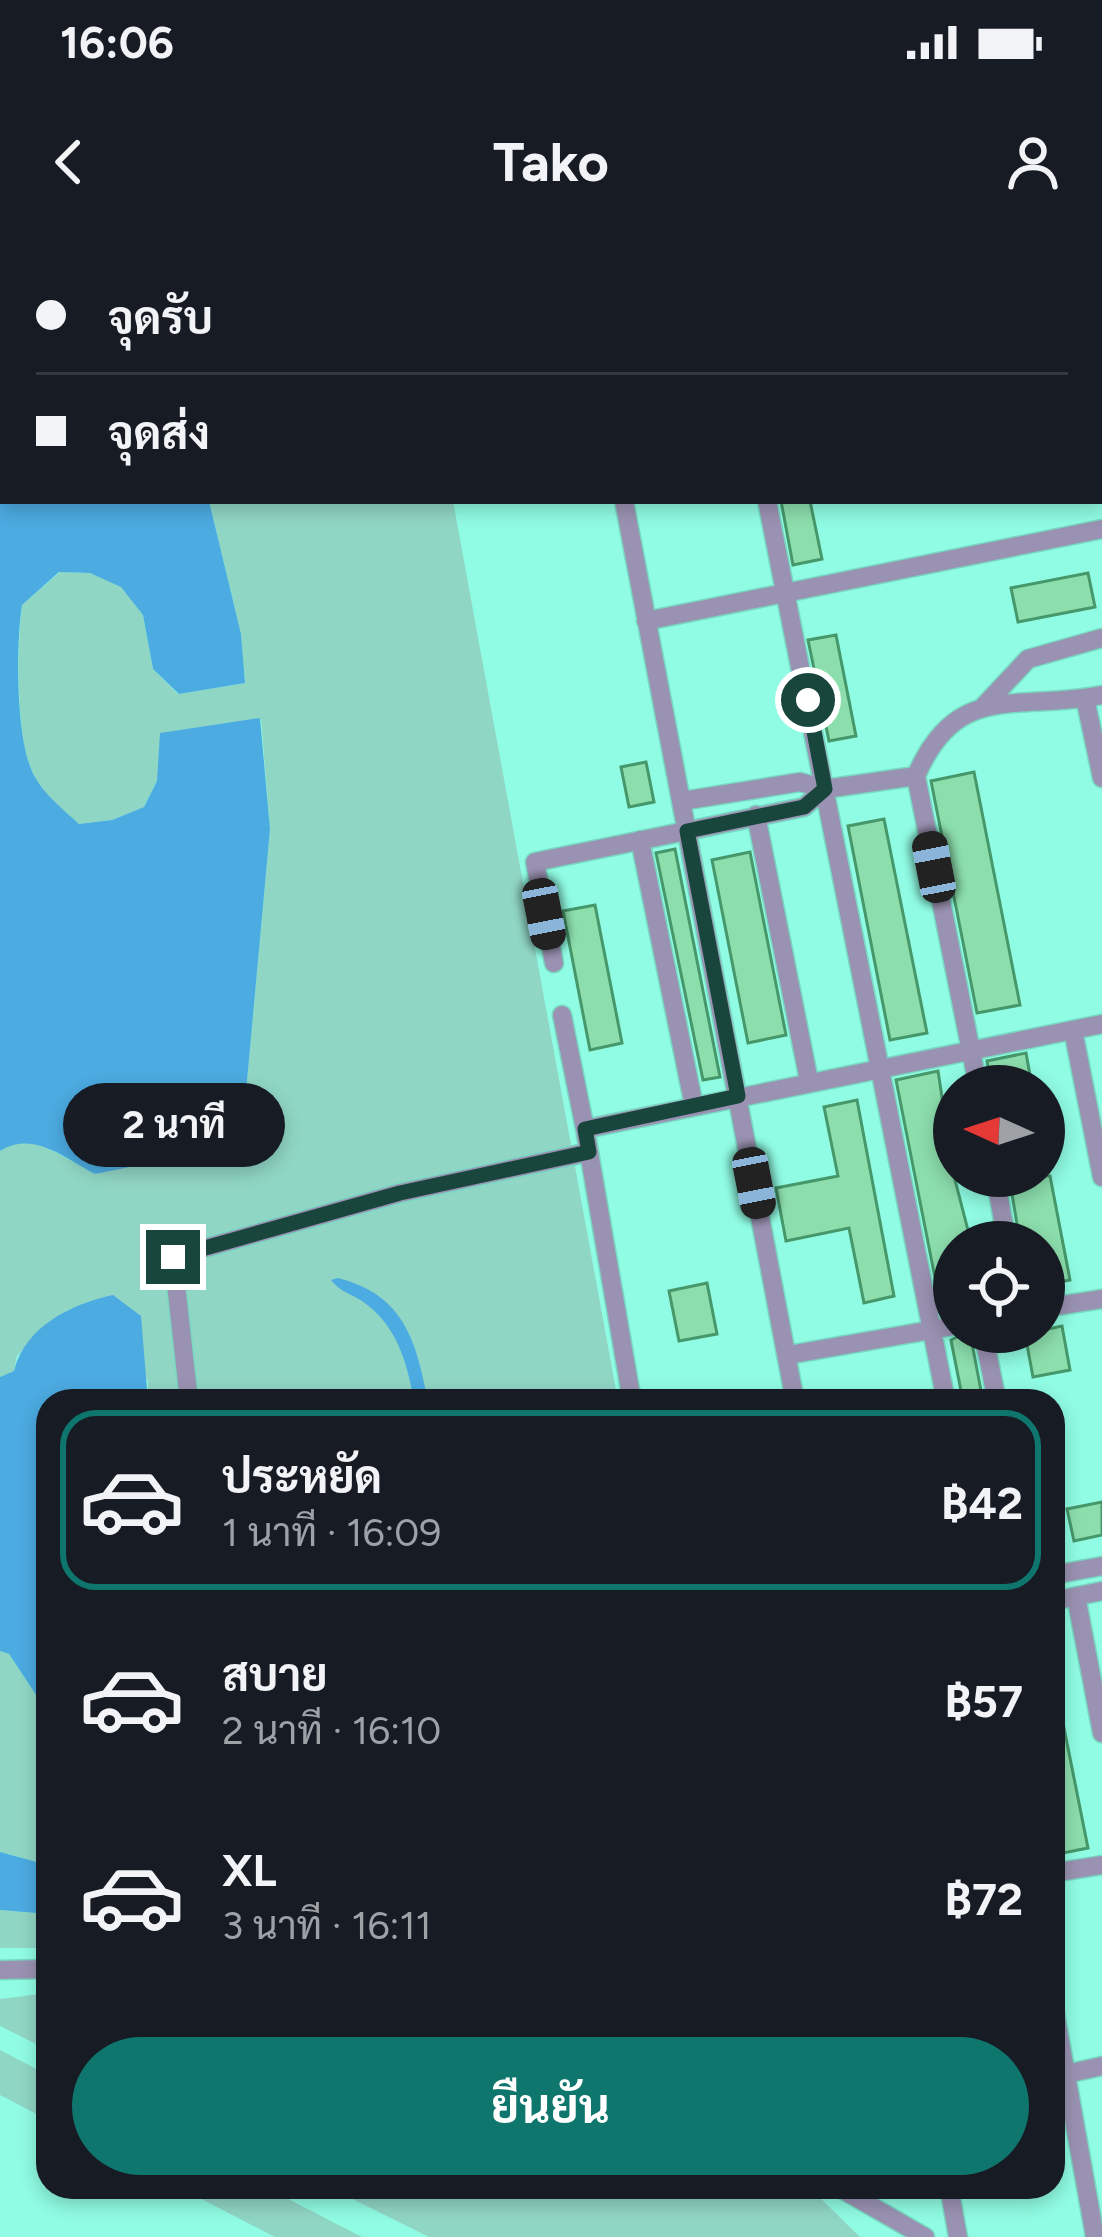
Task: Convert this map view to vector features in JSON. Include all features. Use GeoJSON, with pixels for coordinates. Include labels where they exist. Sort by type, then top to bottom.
{"type":"FeatureCollection","features":[{"type":"Feature","properties":{"kind":"street"},"geometry":{"type":"LineString","coordinates":[[625,504],[793,1389]]}},
{"type":"Feature","properties":{"kind":"street"},"geometry":{"type":"LineString","coordinates":[[768,504],[881,1067],[933,1282]]}},
{"type":"Feature","properties":{"kind":"street"},"geometry":{"type":"LineString","coordinates":[[646,621],[1102,530]]}},
{"type":"Feature","properties":{"kind":"street"},"geometry":{"type":"LineString","coordinates":[[983,707],[1028,659],[1102,638]]}},
{"type":"Feature","properties":{"kind":"street"},"geometry":{"type":"LineString","coordinates":[[974,1065],[916,776],[931,740],[950,720],[983,707],[1093,697],[1102,778]]}},
{"type":"Feature","properties":{"kind":"street"},"geometry":{"type":"LineString","coordinates":[[682,801],[800,782],[825,789],[916,776]]}},
{"type":"Feature","properties":{"kind":"street"},"geometry":{"type":"LineString","coordinates":[[554,963],[535,862],[804,807],[825,789]]}},
{"type":"Feature","properties":{"kind":"street"},"geometry":{"type":"LineString","coordinates":[[756,815],[808,1081]]}},
{"type":"Feature","properties":{"kind":"street"},"geometry":{"type":"LineString","coordinates":[[640,840],[694,1106]]}},
{"type":"Feature","properties":{"kind":"street"},"geometry":{"type":"LineString","coordinates":[[562,1016],[630,1389]]}},
{"type":"Feature","properties":{"kind":"street"},"geometry":{"type":"LineString","coordinates":[[585,1129],[1102,1024]]}},
{"type":"Feature","properties":{"kind":"street"},"geometry":{"type":"LineString","coordinates":[[1073,1030],[1102,1177]]}},
{"type":"Feature","properties":{"kind":"street"},"geometry":{"type":"LineString","coordinates":[[188,1389],[173,1257],[400,1193],[589,1152]]}},
{"type":"Feature","properties":{"kind":"street"},"geometry":{"type":"LineString","coordinates":[[1065,1305],[1102,1299]]}},
{"type":"Feature","properties":{"kind":"street"},"geometry":{"type":"LineString","coordinates":[[788,1355],[933,1330]]}},
{"type":"Feature","properties":{"kind":"street"},"geometry":{"type":"LineString","coordinates":[[941,1389],[943,1353]]}},
{"type":"Feature","properties":{"kind":"street"},"geometry":{"type":"LineString","coordinates":[[987,1353],[995,1389]]}},
{"type":"Feature","properties":{"kind":"street"},"geometry":{"type":"LineString","coordinates":[[1065,1573],[1102,1566]]}},
{"type":"Feature","properties":{"kind":"street"},"geometry":{"type":"LineString","coordinates":[[1065,1598],[1102,1591]]}},
{"type":"Feature","properties":{"kind":"street"},"geometry":{"type":"LineString","coordinates":[[1076,1596],[1102,1733]]}},
{"type":"Feature","properties":{"kind":"street"},"geometry":{"type":"LineString","coordinates":[[1065,1871],[1102,1864]]}},
{"type":"Feature","properties":{"kind":"street"},"geometry":{"type":"LineString","coordinates":[[0,1970],[36,1969]]}},
{"type":"Feature","properties":{"kind":"street"},"geometry":{"type":"LineString","coordinates":[[1065,2075],[1102,2066]]}},
{"type":"Feature","properties":{"kind":"street"},"geometry":{"type":"LineString","coordinates":[[1065,2103],[1095,2237]]}},
{"type":"Feature","properties":{"kind":"street"},"geometry":{"type":"LineString","coordinates":[[859,2199],[925,2237]]}},
{"type":"Feature","properties":{"kind":"street"},"geometry":{"type":"LineString","coordinates":[[951,2199],[958,2237]]}},
{"type":"Feature","properties":{"kind":"shaded area"},"geometry":{"type":"Polygon","coordinates":[[[0,504],[210,504],[241,634],[245,683],[179,694],[153,669],[143,615],[121,587],[90,573],[59,572],[22,605],[18,686],[30,766],[38,783],[79,824],[112,820],[144,807],[157,781],[160,733],[260,718],[270,829],[242,1136],[229,1147],[95,1174],[36,1145],[12,1145],[0,1151],[0,504]]]}},
{"type":"Feature","properties":{"kind":"shaded area"},"geometry":{"type":"Polygon","coordinates":[[[210,504],[454,504],[616,1389],[148,1389],[148,1380],[51,1320],[17,1356],[14,1371],[0,1377],[0,1151],[16,1141],[42,1145],[95,1174],[242,1136],[270,829],[261,719],[157,781],[144,807],[112,820],[79,824],[38,783],[25,750],[19,664],[22,605],[60,572],[90,573],[121,586],[143,615],[153,669],[178,694],[245,683],[241,634],[210,504]]]}},
{"type":"Feature","properties":{"kind":"shaded area"},"geometry":{"type":"Polygon","coordinates":[[[331,1280],[360,1286],[392,1308],[412,1340],[425,1389],[411,1389],[404,1359],[384,1321],[331,1280]]]}},
{"type":"Feature","properties":{"kind":"shaded area"},"geometry":{"type":"Polygon","coordinates":[[[113,1295],[141,1316],[147,1389],[36,1389],[36,1695],[9,1654],[0,1651],[0,1377],[14,1371],[28,1341],[39,1330],[82,1304],[113,1295]]]}},
{"type":"Feature","properties":{"kind":"shaded area"},"geometry":{"type":"Polygon","coordinates":[[[0,1651],[9,1654],[36,1695],[36,1862],[0,1852],[0,1651]]]}},
{"type":"Feature","properties":{"kind":"shaded area"},"geometry":{"type":"Polygon","coordinates":[[[0,1852],[36,1862],[36,1913],[0,1910],[0,1852]]]}},
{"type":"Feature","properties":{"kind":"shaded area"},"geometry":{"type":"Polygon","coordinates":[[[0,1910],[36,1913],[36,1948],[0,1948],[0,1910]]]}},
{"type":"Feature","properties":{"kind":"shaded area"},"geometry":{"type":"Polygon","coordinates":[[[36,1994],[36,2044],[0,2026],[0,1999],[36,1994]]]}},
{"type":"Feature","properties":{"kind":"shaded area"},"geometry":{"type":"Polygon","coordinates":[[[0,2050],[36,2069],[36,2114],[0,2095],[0,2050]]]}},
{"type":"Feature","properties":{"kind":"shaded area"},"geometry":{"type":"Polygon","coordinates":[[[201,2199],[288,2199],[362,2237],[275,2237],[201,2199]]]}},
{"type":"Feature","properties":{"kind":"shaded area"},"geometry":{"type":"Polygon","coordinates":[[[352,2199],[821,2199],[860,2237],[429,2237],[352,2199]]]}},
{"type":"Feature","properties":{"kind":"building"},"geometry":{"type":"Polygon","coordinates":[[[782,504],[811,504],[822,559],[793,565],[782,504]]]}},
{"type":"Feature","properties":{"kind":"building"},"geometry":{"type":"Polygon","coordinates":[[[1088,573],[1095,607],[1018,622],[1011,588],[1088,573]]]}},
{"type":"Feature","properties":{"kind":"building"},"geometry":{"type":"Polygon","coordinates":[[[836,635],[856,736],[829,741],[808,640],[836,635]]]}},
{"type":"Feature","properties":{"kind":"building"},"geometry":{"type":"Polygon","coordinates":[[[646,762],[654,802],[629,807],[621,767],[646,762]]]}},
{"type":"Feature","properties":{"kind":"building"},"geometry":{"type":"Polygon","coordinates":[[[974,772],[1020,1005],[977,1013],[931,781],[974,772]]]}},
{"type":"Feature","properties":{"kind":"building"},"geometry":{"type":"Polygon","coordinates":[[[884,819],[927,1033],[890,1040],[848,826],[884,819]]]}},
{"type":"Feature","properties":{"kind":"building"},"geometry":{"type":"Polygon","coordinates":[[[675,849],[720,1077],[703,1080],[656,853],[675,849]]]}},
{"type":"Feature","properties":{"kind":"building"},"geometry":{"type":"Polygon","coordinates":[[[750,852],[786,1035],[748,1043],[712,860],[750,852]]]}},
{"type":"Feature","properties":{"kind":"building"},"geometry":{"type":"Polygon","coordinates":[[[595,905],[622,1043],[590,1050],[563,911],[595,905]]]}},
{"type":"Feature","properties":{"kind":"building"},"geometry":{"type":"Polygon","coordinates":[[[1026,1053],[1028,1065],[988,1065],[987,1061],[1026,1053]]]}},
{"type":"Feature","properties":{"kind":"building"},"geometry":{"type":"Polygon","coordinates":[[[933,1072],[933,1197],[959,1197],[966,1221],[933,1221],[933,1268],[896,1080],[933,1072]]]}},
{"type":"Feature","properties":{"kind":"building"},"geometry":{"type":"Polygon","coordinates":[[[857,1100],[894,1296],[864,1303],[849,1228],[786,1241],[776,1188],[838,1176],[824,1107],[857,1100]]]}},
{"type":"Feature","properties":{"kind":"building"},"geometry":{"type":"Polygon","coordinates":[[[1012,1197],[1054,1197],[1059,1221],[1016,1221],[1012,1197]]]}},
{"type":"Feature","properties":{"kind":"building"},"geometry":{"type":"Polygon","coordinates":[[[707,1283],[717,1334],[679,1341],[669,1291],[707,1283]]]}},
{"type":"Feature","properties":{"kind":"building"},"geometry":{"type":"Polygon","coordinates":[[[1065,1342],[1070,1370],[1033,1377],[1029,1353],[1065,1353],[1065,1342]]]}},
{"type":"Feature","properties":{"kind":"building"},"geometry":{"type":"Polygon","coordinates":[[[954,1353],[974,1353],[981,1389],[961,1389],[954,1353]]]}},
{"type":"Feature","properties":{"kind":"building"},"geometry":{"type":"Polygon","coordinates":[[[1102,1502],[1102,1535],[1074,1541],[1067,1509],[1102,1502]]]}},
{"type":"Feature","properties":{"kind":"building"},"geometry":{"type":"Polygon","coordinates":[[[1065,1733],[1088,1848],[1065,1853],[1065,1733]]]}},
{"type":"Feature","properties":{"kind":"route"},"geometry":{"type":"LineString","coordinates":[[173,1257],[400,1193],[589,1152],[585,1129],[738,1096],[687,831],[804,807],[825,789],[808,700]]}}]}
